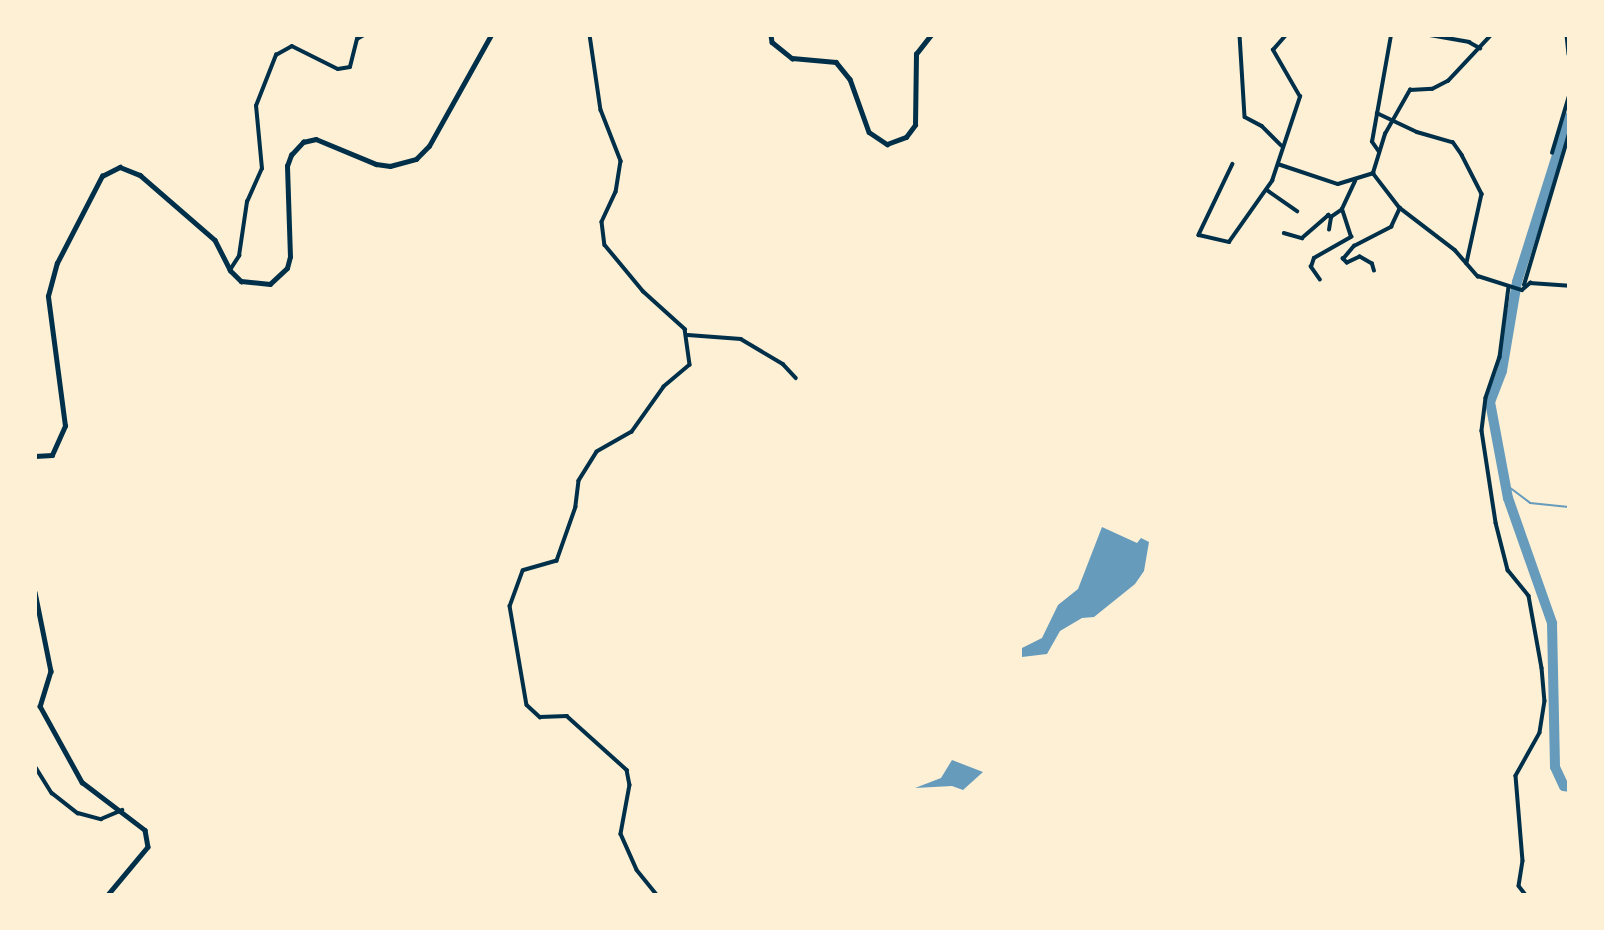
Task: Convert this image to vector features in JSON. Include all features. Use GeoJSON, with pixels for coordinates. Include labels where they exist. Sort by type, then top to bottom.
{"type":"FeatureCollection","features":[{"type":"Feature","properties":{"kind":"street"},"geometry":{"type":"LineString","coordinates":[[230,270],[239,257],[247,202],[262,169],[256,106],[276,55],[292,46],[338,69],[349,67],[357,39],[363,35]]}},
{"type":"Feature","properties":{"kind":"street"},"geometry":{"type":"LineString","coordinates":[[35,456],[52,455],[65,426],[48,296],[57,263],[102,176],[120,167],[140,175],[215,240],[230,270],[241,281],[261,286],[287,268],[292,243],[287,166],[303,142],[328,143],[376,164],[390,166],[416,159],[429,146],[491,35]]}},
{"type":"Feature","properties":{"kind":"street"},"geometry":{"type":"LineString","coordinates":[[590,35],[601,110],[621,161],[616,192],[602,222],[605,245],[688,335],[690,365],[686,373],[664,387],[632,432],[597,452],[579,481],[576,507],[557,561],[523,572],[510,606],[521,649],[519,678],[527,705],[540,717],[567,716],[627,771],[630,785],[621,834],[624,849],[657,895]]}},
{"type":"Feature","properties":{"kind":"street"},"geometry":{"type":"LineString","coordinates":[[771,35],[772,42],[792,58],[836,62],[850,79],[869,132],[887,144],[906,138],[915,125],[916,54],[931,35]]}},
{"type":"Feature","properties":{"kind":"street"},"geometry":{"type":"LineString","coordinates":[[1240,35],[1245,117],[1262,126],[1281,145]]}},
{"type":"Feature","properties":{"kind":"street"},"geometry":{"type":"LineString","coordinates":[[1233,164],[1199,235],[1228,242],[1266,190],[1278,164],[1281,145],[1300,97],[1273,50],[1286,35]]}},
{"type":"Feature","properties":{"kind":"street"},"geometry":{"type":"LineString","coordinates":[[1379,152],[1372,142],[1391,35]]}},
{"type":"Feature","properties":{"kind":"street"},"geometry":{"type":"LineString","coordinates":[[1430,35],[1469,42],[1480,48]]}},
{"type":"Feature","properties":{"kind":"street"},"geometry":{"type":"LineString","coordinates":[[1373,173],[1393,120],[1410,90],[1433,89],[1448,81],[1491,35]]}},
{"type":"Feature","properties":{"kind":"street"},"geometry":{"type":"LineString","coordinates":[[1567,35],[1569,54]]}},
{"type":"Feature","properties":{"kind":"street"},"geometry":{"type":"LineString","coordinates":[[1552,153],[1569,96]]}},
{"type":"Feature","properties":{"kind":"street"},"geometry":{"type":"LineString","coordinates":[[1377,113],[1453,142],[1467,165],[1482,194],[1467,263]]}},
{"type":"Feature","properties":{"kind":"street"},"geometry":{"type":"LineString","coordinates":[[1523,288],[1569,134]]}},
{"type":"Feature","properties":{"kind":"street"},"geometry":{"type":"LineString","coordinates":[[1278,164],[1338,184],[1373,173]]}},
{"type":"Feature","properties":{"kind":"street"},"geometry":{"type":"LineString","coordinates":[[1373,173],[1400,208],[1467,263],[1478,276],[1510,287],[1523,288],[1530,283],[1569,286]]}},
{"type":"Feature","properties":{"kind":"street"},"geometry":{"type":"LineString","coordinates":[[1284,233],[1302,238],[1328,215],[1331,217],[1342,209],[1354,181]]}},
{"type":"Feature","properties":{"kind":"street"},"geometry":{"type":"LineString","coordinates":[[1266,190],[1297,212]]}},
{"type":"Feature","properties":{"kind":"street"},"geometry":{"type":"LineString","coordinates":[[1374,271],[1373,264],[1360,257],[1347,262],[1343,259],[1354,246],[1391,227],[1400,208]]}},
{"type":"Feature","properties":{"kind":"street"},"geometry":{"type":"LineString","coordinates":[[1342,209],[1354,246]]}},
{"type":"Feature","properties":{"kind":"street"},"geometry":{"type":"LineString","coordinates":[[1329,230],[1331,217]]}},
{"type":"Feature","properties":{"kind":"street"},"geometry":{"type":"LineString","coordinates":[[1320,280],[1311,267],[1314,258],[1351,237]]}},
{"type":"Feature","properties":{"kind":"street"},"geometry":{"type":"LineString","coordinates":[[1510,287],[1500,358],[1486,398],[1482,431],[1496,523],[1508,570],[1529,596],[1543,679],[1540,733],[1516,776],[1523,862],[1519,886],[1525,895]]}},
{"type":"Feature","properties":{"kind":"street"},"geometry":{"type":"LineString","coordinates":[[688,335],[741,339],[783,364],[796,377]]}},
{"type":"Feature","properties":{"kind":"street"},"geometry":{"type":"LineString","coordinates":[[35,592],[51,671],[40,706],[82,782],[145,830],[148,848],[108,895]]}},
{"type":"Feature","properties":{"kind":"street"},"geometry":{"type":"LineString","coordinates":[[35,766],[52,793],[78,813],[101,819],[122,810]]}},
{"type":"Feature","properties":{"kind":"water"},"geometry":{"type":"Polygon","coordinates":[[[1102,527],[1137,543],[1141,538],[1149,542],[1144,571],[1135,584],[1094,617],[1082,618],[1060,631],[1047,654],[1022,657],[1022,648],[1042,638],[1058,605],[1078,589],[1102,527]]]}},
{"type":"Feature","properties":{"kind":"water"},"geometry":{"type":"Polygon","coordinates":[[[952,760],[983,772],[963,790],[952,786],[915,788],[941,778],[952,760]]]}},
{"type":"Feature","properties":{"kind":"waterway"},"geometry":{"type":"LineString","coordinates":[[1569,117],[1517,282],[1502,371],[1490,402],[1508,498],[1552,623],[1555,767],[1564,786],[1569,787]]}},
{"type":"Feature","properties":{"kind":"waterway"},"geometry":{"type":"LineString","coordinates":[[1505,484],[1530,503],[1569,507]]}}]}
